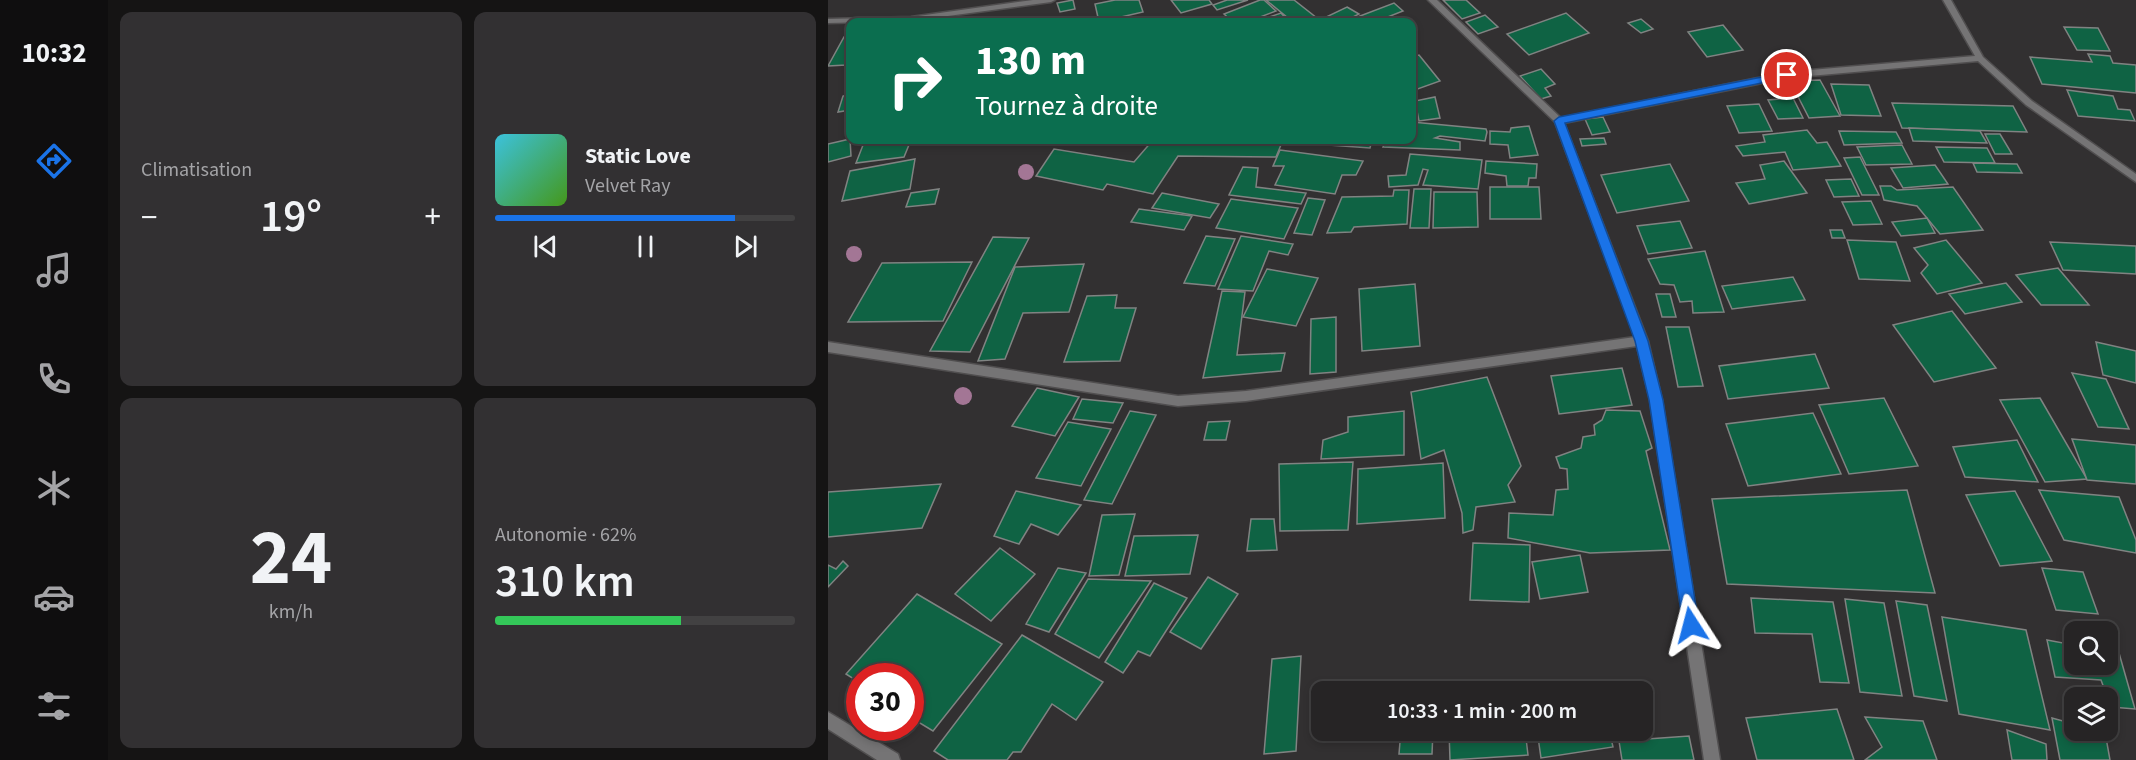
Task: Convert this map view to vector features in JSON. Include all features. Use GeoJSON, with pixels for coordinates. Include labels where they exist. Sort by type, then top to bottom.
{"type":"FeatureCollection","features":[{"type":"Feature","properties":{"kind":"street"},"geometry":{"type":"LineString","coordinates":[[918,18],[1051,0]]}},
{"type":"Feature","properties":{"kind":"street"},"geometry":{"type":"LineString","coordinates":[[1432,0],[1559,121],[1642,341],[1656,400],[1712,760]]}},
{"type":"Feature","properties":{"kind":"street"},"geometry":{"type":"LineString","coordinates":[[1947,0],[1980,58],[2029,103],[2136,179]]}},
{"type":"Feature","properties":{"kind":"street"},"geometry":{"type":"LineString","coordinates":[[828,21],[846,21]]}},
{"type":"Feature","properties":{"kind":"street"},"geometry":{"type":"LineString","coordinates":[[1559,121],[1787,75],[1980,58]]}},
{"type":"Feature","properties":{"kind":"street"},"geometry":{"type":"LineString","coordinates":[[828,347],[1178,401],[1246,396],[1642,341]]}},
{"type":"Feature","properties":{"kind":"street"},"geometry":{"type":"LineString","coordinates":[[828,720],[892,760]]}},
{"type":"Feature","properties":{"kind":"building"},"geometry":{"type":"Polygon","coordinates":[[[1073,0],[1075,9],[1060,12],[1057,3],[1073,0]]]}},
{"type":"Feature","properties":{"kind":"building"},"geometry":{"type":"Polygon","coordinates":[[[1115,0],[1139,0],[1143,12],[1117,18],[1098,18],[1095,4],[1115,0]]]}},
{"type":"Feature","properties":{"kind":"building"},"geometry":{"type":"Polygon","coordinates":[[[1171,0],[1209,0],[1212,4],[1181,13],[1171,0]]]}},
{"type":"Feature","properties":{"kind":"building"},"geometry":{"type":"Polygon","coordinates":[[[1227,0],[1248,0],[1217,10],[1213,5],[1227,0]]]}},
{"type":"Feature","properties":{"kind":"building"},"geometry":{"type":"Polygon","coordinates":[[[1260,0],[1264,0],[1276,11],[1258,18],[1228,18],[1224,14],[1260,0]]]}},
{"type":"Feature","properties":{"kind":"building"},"geometry":{"type":"Polygon","coordinates":[[[1266,0],[1294,0],[1317,18],[1288,18],[1266,0]]]}},
{"type":"Feature","properties":{"kind":"building"},"geometry":{"type":"Polygon","coordinates":[[[1443,0],[1466,0],[1480,13],[1462,19],[1443,0]]]}},
{"type":"Feature","properties":{"kind":"building"},"geometry":{"type":"Polygon","coordinates":[[[1394,3],[1403,11],[1385,18],[1360,16],[1394,3]]]}},
{"type":"Feature","properties":{"kind":"building"},"geometry":{"type":"Polygon","coordinates":[[[1347,7],[1359,14],[1351,18],[1324,18],[1347,7]]]}},
{"type":"Feature","properties":{"kind":"building"},"geometry":{"type":"Polygon","coordinates":[[[1281,13],[1285,18],[1267,18],[1281,13]]]}},
{"type":"Feature","properties":{"kind":"building"},"geometry":{"type":"Polygon","coordinates":[[[1566,13],[1589,33],[1529,55],[1507,34],[1566,13]]]}},
{"type":"Feature","properties":{"kind":"building"},"geometry":{"type":"Polygon","coordinates":[[[1485,15],[1498,27],[1478,34],[1466,22],[1485,15]]]}},
{"type":"Feature","properties":{"kind":"building"},"geometry":{"type":"Polygon","coordinates":[[[1641,19],[1653,29],[1641,33],[1628,23],[1641,19]]]}},
{"type":"Feature","properties":{"kind":"building"},"geometry":{"type":"Polygon","coordinates":[[[1723,25],[1743,50],[1707,57],[1688,32],[1723,25]]]}},
{"type":"Feature","properties":{"kind":"building"},"geometry":{"type":"Polygon","coordinates":[[[2064,27],[2098,28],[2110,51],[2077,50],[2064,27]]]}},
{"type":"Feature","properties":{"kind":"building"},"geometry":{"type":"Polygon","coordinates":[[[846,37],[846,65],[828,66],[846,37]]]}},
{"type":"Feature","properties":{"kind":"building"},"geometry":{"type":"Polygon","coordinates":[[[2088,54],[2110,56],[2113,63],[2136,65],[2136,93],[2042,84],[2030,57],[2092,62],[2088,54]]]}},
{"type":"Feature","properties":{"kind":"building"},"geometry":{"type":"Polygon","coordinates":[[[1419,55],[1440,81],[1416,90],[1416,56],[1419,55]]]}},
{"type":"Feature","properties":{"kind":"building"},"geometry":{"type":"Polygon","coordinates":[[[1541,69],[1555,84],[1545,88],[1551,96],[1541,99],[1520,76],[1541,69]]]}},
{"type":"Feature","properties":{"kind":"building"},"geometry":{"type":"Polygon","coordinates":[[[1820,80],[1840,116],[1809,118],[1790,81],[1820,80]]]}},
{"type":"Feature","properties":{"kind":"building"},"geometry":{"type":"Polygon","coordinates":[[[1831,84],[1869,85],[1881,116],[1841,115],[1831,84]]]}},
{"type":"Feature","properties":{"kind":"building"},"geometry":{"type":"Polygon","coordinates":[[[2067,90],[2113,96],[2118,109],[2130,110],[2135,121],[2078,116],[2067,90]]]}},
{"type":"Feature","properties":{"kind":"building"},"geometry":{"type":"Polygon","coordinates":[[[846,95],[846,111],[838,112],[843,96],[846,95]]]}},
{"type":"Feature","properties":{"kind":"building"},"geometry":{"type":"Polygon","coordinates":[[[1435,97],[1440,118],[1419,121],[1416,101],[1435,97]]]}},
{"type":"Feature","properties":{"kind":"building"},"geometry":{"type":"Polygon","coordinates":[[[1793,98],[1803,118],[1778,119],[1768,100],[1793,98]]]}},
{"type":"Feature","properties":{"kind":"building"},"geometry":{"type":"Polygon","coordinates":[[[1892,103],[2013,106],[2027,132],[1902,128],[1892,103]]]}},
{"type":"Feature","properties":{"kind":"building"},"geometry":{"type":"Polygon","coordinates":[[[1759,104],[1772,131],[1739,133],[1727,106],[1759,104]]]}},
{"type":"Feature","properties":{"kind":"building"},"geometry":{"type":"Polygon","coordinates":[[[1603,117],[1610,132],[1592,135],[1585,119],[1603,117]]]}},
{"type":"Feature","properties":{"kind":"building"},"geometry":{"type":"Polygon","coordinates":[[[1416,122],[1486,129],[1487,132],[1485,141],[1440,136],[1435,138],[1460,142],[1460,150],[1383,147],[1384,144],[1416,144],[1416,122]]]}},
{"type":"Feature","properties":{"kind":"building"},"geometry":{"type":"Polygon","coordinates":[[[1529,126],[1538,155],[1510,158],[1508,145],[1490,144],[1490,131],[1510,132],[1511,128],[1529,126]]]}},
{"type":"Feature","properties":{"kind":"building"},"geometry":{"type":"Polygon","coordinates":[[[1909,128],[1980,131],[1987,143],[1913,141],[1909,128]]]}},
{"type":"Feature","properties":{"kind":"building"},"geometry":{"type":"Polygon","coordinates":[[[1807,130],[1817,143],[1827,142],[1841,166],[1793,170],[1785,152],[1743,156],[1736,146],[1765,142],[1763,135],[1807,130]]]}},
{"type":"Feature","properties":{"kind":"building"},"geometry":{"type":"Polygon","coordinates":[[[1839,131],[1896,132],[1902,143],[1844,145],[1839,131]]]}},
{"type":"Feature","properties":{"kind":"building"},"geometry":{"type":"Polygon","coordinates":[[[1985,134],[2000,134],[2012,154],[1995,154],[1985,134]]]}},
{"type":"Feature","properties":{"kind":"building"},"geometry":{"type":"Polygon","coordinates":[[[1604,138],[1606,144],[1582,146],[1580,139],[1604,138]]]}},
{"type":"Feature","properties":{"kind":"building"},"geometry":{"type":"Polygon","coordinates":[[[846,140],[846,144],[850,144],[851,156],[828,162],[828,144],[846,140]]]}},
{"type":"Feature","properties":{"kind":"building"},"geometry":{"type":"Polygon","coordinates":[[[863,144],[909,144],[904,157],[856,163],[863,144]]]}},
{"type":"Feature","properties":{"kind":"building"},"geometry":{"type":"Polygon","coordinates":[[[1150,144],[1281,144],[1276,157],[1178,156],[1153,194],[1107,184],[1103,190],[1036,176],[1054,149],[1134,162],[1150,144]]]}},
{"type":"Feature","properties":{"kind":"building"},"geometry":{"type":"Polygon","coordinates":[[[1315,144],[1371,144],[1370,148],[1315,144]]]}},
{"type":"Feature","properties":{"kind":"building"},"geometry":{"type":"Polygon","coordinates":[[[1902,145],[1912,164],[1866,165],[1857,147],[1902,145]]]}},
{"type":"Feature","properties":{"kind":"building"},"geometry":{"type":"Polygon","coordinates":[[[1936,147],[1987,148],[1995,163],[1944,162],[1936,147]]]}},
{"type":"Feature","properties":{"kind":"building"},"geometry":{"type":"Polygon","coordinates":[[[1280,150],[1363,161],[1356,175],[1342,175],[1335,194],[1275,185],[1284,166],[1273,166],[1280,150]]]}},
{"type":"Feature","properties":{"kind":"building"},"geometry":{"type":"Polygon","coordinates":[[[1410,154],[1482,160],[1478,189],[1423,185],[1428,170],[1423,169],[1418,185],[1389,187],[1388,176],[1406,175],[1410,154]]]}},
{"type":"Feature","properties":{"kind":"building"},"geometry":{"type":"Polygon","coordinates":[[[1860,157],[1879,195],[1862,195],[1844,158],[1860,157]]]}},
{"type":"Feature","properties":{"kind":"building"},"geometry":{"type":"Polygon","coordinates":[[[915,159],[910,189],[842,201],[850,171],[915,159]]]}},
{"type":"Feature","properties":{"kind":"building"},"geometry":{"type":"Polygon","coordinates":[[[1486,161],[1537,164],[1536,178],[1529,178],[1528,186],[1507,186],[1506,176],[1485,173],[1486,161]]]}},
{"type":"Feature","properties":{"kind":"building"},"geometry":{"type":"Polygon","coordinates":[[[1784,161],[1807,193],[1749,204],[1736,183],[1765,179],[1760,165],[1784,161]]]}},
{"type":"Feature","properties":{"kind":"building"},"geometry":{"type":"Polygon","coordinates":[[[1973,163],[2017,164],[2022,173],[1977,172],[1973,163]]]}},
{"type":"Feature","properties":{"kind":"building"},"geometry":{"type":"Polygon","coordinates":[[[1670,164],[1689,201],[1617,213],[1601,175],[1670,164]]]}},
{"type":"Feature","properties":{"kind":"building"},"geometry":{"type":"Polygon","coordinates":[[[1935,165],[1948,184],[1903,188],[1891,168],[1935,165]]]}},
{"type":"Feature","properties":{"kind":"building"},"geometry":{"type":"Polygon","coordinates":[[[1243,167],[1258,168],[1256,187],[1306,193],[1301,204],[1229,195],[1243,167]]]}},
{"type":"Feature","properties":{"kind":"building"},"geometry":{"type":"Polygon","coordinates":[[[1851,179],[1859,196],[1834,197],[1826,180],[1851,179]]]}},
{"type":"Feature","properties":{"kind":"building"},"geometry":{"type":"Polygon","coordinates":[[[1880,186],[1891,186],[1897,190],[1953,187],[1983,230],[1940,234],[1917,206],[1884,200],[1880,186]]]}},
{"type":"Feature","properties":{"kind":"building"},"geometry":{"type":"Polygon","coordinates":[[[1490,187],[1539,187],[1541,219],[1490,219],[1490,187]]]}},
{"type":"Feature","properties":{"kind":"building"},"geometry":{"type":"Polygon","coordinates":[[[939,189],[935,204],[906,207],[911,193],[939,189]]]}},
{"type":"Feature","properties":{"kind":"building"},"geometry":{"type":"Polygon","coordinates":[[[1414,189],[1431,189],[1429,228],[1410,228],[1414,189]]]}},
{"type":"Feature","properties":{"kind":"building"},"geometry":{"type":"Polygon","coordinates":[[[1394,190],[1409,190],[1407,224],[1354,227],[1351,232],[1327,233],[1342,197],[1393,196],[1394,190]]]}},
{"type":"Feature","properties":{"kind":"building"},"geometry":{"type":"Polygon","coordinates":[[[1434,192],[1477,192],[1478,227],[1433,228],[1434,192]]]}},
{"type":"Feature","properties":{"kind":"building"},"geometry":{"type":"Polygon","coordinates":[[[1162,193],[1219,204],[1210,218],[1152,208],[1162,193]]]}},
{"type":"Feature","properties":{"kind":"building"},"geometry":{"type":"Polygon","coordinates":[[[1308,198],[1325,200],[1312,235],[1294,233],[1308,198]]]}},
{"type":"Feature","properties":{"kind":"building"},"geometry":{"type":"Polygon","coordinates":[[[1231,199],[1298,208],[1284,239],[1216,228],[1231,199]]]}},
{"type":"Feature","properties":{"kind":"building"},"geometry":{"type":"Polygon","coordinates":[[[1871,201],[1882,224],[1853,225],[1842,202],[1871,201]]]}},
{"type":"Feature","properties":{"kind":"building"},"geometry":{"type":"Polygon","coordinates":[[[1139,209],[1192,216],[1184,230],[1131,222],[1139,209]]]}},
{"type":"Feature","properties":{"kind":"building"},"geometry":{"type":"Polygon","coordinates":[[[1927,218],[1935,233],[1901,236],[1892,222],[1927,218]]]}},
{"type":"Feature","properties":{"kind":"building"},"geometry":{"type":"Polygon","coordinates":[[[1680,221],[1692,248],[1648,254],[1637,226],[1680,221]]]}},
{"type":"Feature","properties":{"kind":"building"},"geometry":{"type":"Polygon","coordinates":[[[1830,230],[1842,230],[1845,238],[1832,238],[1830,230]]]}},
{"type":"Feature","properties":{"kind":"building"},"geometry":{"type":"Polygon","coordinates":[[[1206,236],[1235,239],[1215,286],[1184,283],[1206,236]]]}},
{"type":"Feature","properties":{"kind":"building"},"geometry":{"type":"Polygon","coordinates":[[[1241,236],[1293,244],[1288,255],[1269,251],[1253,291],[1218,289],[1241,236]]]}},
{"type":"Feature","properties":{"kind":"building"},"geometry":{"type":"Polygon","coordinates":[[[993,237],[1029,238],[970,352],[930,351],[993,237]]]}},
{"type":"Feature","properties":{"kind":"building"},"geometry":{"type":"Polygon","coordinates":[[[1847,240],[1896,242],[1910,281],[1859,279],[1847,240]]]}},
{"type":"Feature","properties":{"kind":"building"},"geometry":{"type":"Polygon","coordinates":[[[1946,240],[1982,283],[1937,294],[1921,273],[1928,265],[1914,248],[1946,240]]]}},
{"type":"Feature","properties":{"kind":"building"},"geometry":{"type":"Polygon","coordinates":[[[2050,242],[2136,246],[2136,274],[2063,270],[2050,242]]]}},
{"type":"Feature","properties":{"kind":"building"},"geometry":{"type":"Polygon","coordinates":[[[1705,251],[1724,312],[1693,313],[1692,301],[1680,302],[1674,285],[1660,284],[1648,259],[1705,251]]]}},
{"type":"Feature","properties":{"kind":"building"},"geometry":{"type":"Polygon","coordinates":[[[972,262],[943,321],[848,322],[882,263],[972,262]]]}},
{"type":"Feature","properties":{"kind":"building"},"geometry":{"type":"Polygon","coordinates":[[[1084,264],[1069,312],[1023,313],[1005,359],[978,361],[1015,267],[1084,264]]]}},
{"type":"Feature","properties":{"kind":"building"},"geometry":{"type":"Polygon","coordinates":[[[2058,268],[2089,305],[2041,305],[2016,275],[2058,268]]]}},
{"type":"Feature","properties":{"kind":"building"},"geometry":{"type":"Polygon","coordinates":[[[1267,269],[1318,278],[1296,326],[1243,317],[1267,269]]]}},
{"type":"Feature","properties":{"kind":"building"},"geometry":{"type":"Polygon","coordinates":[[[1793,277],[1805,300],[1732,309],[1722,286],[1793,277]]]}},
{"type":"Feature","properties":{"kind":"building"},"geometry":{"type":"Polygon","coordinates":[[[2006,283],[2022,302],[1965,314],[1949,294],[2006,283]]]}},
{"type":"Feature","properties":{"kind":"building"},"geometry":{"type":"Polygon","coordinates":[[[1415,284],[1420,346],[1362,351],[1359,289],[1415,284]]]}},
{"type":"Feature","properties":{"kind":"building"},"geometry":{"type":"Polygon","coordinates":[[[1222,291],[1245,292],[1237,355],[1285,353],[1281,371],[1203,378],[1222,291]]]}},
{"type":"Feature","properties":{"kind":"building"},"geometry":{"type":"Polygon","coordinates":[[[1656,294],[1670,294],[1676,317],[1662,317],[1656,294]]]}},
{"type":"Feature","properties":{"kind":"building"},"geometry":{"type":"Polygon","coordinates":[[[1117,295],[1115,308],[1136,308],[1120,361],[1064,362],[1087,296],[1117,295]]]}},
{"type":"Feature","properties":{"kind":"building"},"geometry":{"type":"Polygon","coordinates":[[[1952,311],[1996,368],[1934,382],[1893,325],[1952,311]]]}},
{"type":"Feature","properties":{"kind":"building"},"geometry":{"type":"Polygon","coordinates":[[[1336,317],[1336,372],[1310,374],[1311,319],[1336,317]]]}},
{"type":"Feature","properties":{"kind":"building"},"geometry":{"type":"Polygon","coordinates":[[[1666,327],[1689,327],[1703,386],[1678,387],[1666,327]]]}},
{"type":"Feature","properties":{"kind":"building"},"geometry":{"type":"Polygon","coordinates":[[[2096,342],[2136,351],[2136,383],[2103,375],[2096,342]]]}},
{"type":"Feature","properties":{"kind":"building"},"geometry":{"type":"Polygon","coordinates":[[[1815,354],[1829,388],[1728,399],[1719,366],[1815,354]]]}},
{"type":"Feature","properties":{"kind":"building"},"geometry":{"type":"Polygon","coordinates":[[[1622,368],[1632,405],[1559,414],[1551,376],[1622,368]]]}},
{"type":"Feature","properties":{"kind":"building"},"geometry":{"type":"Polygon","coordinates":[[[2072,373],[2106,379],[2129,429],[2098,427],[2072,373]]]}},
{"type":"Feature","properties":{"kind":"building"},"geometry":{"type":"Polygon","coordinates":[[[1487,377],[1521,466],[1508,485],[1515,502],[1476,507],[1473,530],[1463,533],[1462,513],[1444,450],[1421,459],[1411,392],[1487,377]]]}},
{"type":"Feature","properties":{"kind":"building"},"geometry":{"type":"Polygon","coordinates":[[[1037,388],[1079,397],[1055,436],[1012,426],[1037,388]]]}},
{"type":"Feature","properties":{"kind":"building"},"geometry":{"type":"Polygon","coordinates":[[[1884,398],[1918,466],[1849,474],[1819,405],[1884,398]]]}},
{"type":"Feature","properties":{"kind":"building"},"geometry":{"type":"Polygon","coordinates":[[[2040,398],[2087,479],[2045,482],[2000,400],[2040,398]]]}},
{"type":"Feature","properties":{"kind":"building"},"geometry":{"type":"Polygon","coordinates":[[[1082,399],[1123,403],[1113,423],[1073,419],[1082,399]]]}},
{"type":"Feature","properties":{"kind":"building"},"geometry":{"type":"Polygon","coordinates":[[[1606,410],[1640,411],[1652,448],[1646,451],[1670,550],[1590,553],[1508,538],[1509,513],[1553,515],[1556,490],[1568,489],[1567,469],[1560,468],[1556,457],[1581,448],[1583,437],[1595,435],[1594,425],[1602,420],[1606,410]]]}},
{"type":"Feature","properties":{"kind":"building"},"geometry":{"type":"Polygon","coordinates":[[[1130,411],[1156,415],[1112,504],[1084,500],[1130,411]]]}},
{"type":"Feature","properties":{"kind":"building"},"geometry":{"type":"Polygon","coordinates":[[[1404,411],[1404,455],[1321,459],[1323,440],[1348,432],[1348,417],[1404,411]]]}},
{"type":"Feature","properties":{"kind":"building"},"geometry":{"type":"Polygon","coordinates":[[[1813,413],[1841,474],[1748,486],[1726,424],[1813,413]]]}},
{"type":"Feature","properties":{"kind":"building"},"geometry":{"type":"Polygon","coordinates":[[[1230,421],[1226,440],[1204,440],[1208,422],[1230,421]]]}},
{"type":"Feature","properties":{"kind":"building"},"geometry":{"type":"Polygon","coordinates":[[[1068,422],[1111,429],[1081,486],[1036,478],[1068,422]]]}},
{"type":"Feature","properties":{"kind":"building"},"geometry":{"type":"Polygon","coordinates":[[[2072,439],[2136,445],[2136,484],[2087,480],[2072,439]]]}},
{"type":"Feature","properties":{"kind":"building"},"geometry":{"type":"Polygon","coordinates":[[[2017,440],[2038,482],[1965,477],[1953,447],[2017,440]]]}},
{"type":"Feature","properties":{"kind":"building"},"geometry":{"type":"Polygon","coordinates":[[[1353,462],[1348,530],[1280,531],[1279,464],[1353,462]]]}},
{"type":"Feature","properties":{"kind":"building"},"geometry":{"type":"Polygon","coordinates":[[[1443,463],[1445,518],[1357,524],[1358,469],[1443,463]]]}},
{"type":"Feature","properties":{"kind":"building"},"geometry":{"type":"Polygon","coordinates":[[[941,484],[922,528],[828,537],[828,492],[941,484]]]}},
{"type":"Feature","properties":{"kind":"building"},"geometry":{"type":"Polygon","coordinates":[[[1907,490],[1935,593],[1727,584],[1712,499],[1907,490]]]}},
{"type":"Feature","properties":{"kind":"building"},"geometry":{"type":"Polygon","coordinates":[[[2039,490],[2119,497],[2136,540],[2136,553],[2064,540],[2039,490]]]}},
{"type":"Feature","properties":{"kind":"building"},"geometry":{"type":"Polygon","coordinates":[[[1016,491],[1081,505],[1058,535],[1031,524],[1019,544],[994,536],[1016,491]]]}},
{"type":"Feature","properties":{"kind":"building"},"geometry":{"type":"Polygon","coordinates":[[[2015,491],[2052,561],[2000,566],[1966,495],[2015,491]]]}},
{"type":"Feature","properties":{"kind":"building"},"geometry":{"type":"Polygon","coordinates":[[[1135,514],[1119,575],[1089,576],[1102,515],[1135,514]]]}},
{"type":"Feature","properties":{"kind":"building"},"geometry":{"type":"Polygon","coordinates":[[[1251,519],[1274,519],[1277,550],[1247,551],[1251,519]]]}},
{"type":"Feature","properties":{"kind":"building"},"geometry":{"type":"Polygon","coordinates":[[[1198,535],[1190,574],[1125,576],[1134,536],[1198,535]]]}},
{"type":"Feature","properties":{"kind":"building"},"geometry":{"type":"Polygon","coordinates":[[[1473,543],[1530,545],[1529,602],[1470,600],[1473,543]]]}},
{"type":"Feature","properties":{"kind":"building"},"geometry":{"type":"Polygon","coordinates":[[[1000,548],[1035,574],[991,621],[955,594],[1000,548]]]}},
{"type":"Feature","properties":{"kind":"building"},"geometry":{"type":"Polygon","coordinates":[[[1580,555],[1588,592],[1540,599],[1532,562],[1580,555]]]}},
{"type":"Feature","properties":{"kind":"building"},"geometry":{"type":"Polygon","coordinates":[[[843,561],[848,566],[828,587],[828,565],[836,569],[843,561]]]}},
{"type":"Feature","properties":{"kind":"building"},"geometry":{"type":"Polygon","coordinates":[[[1058,568],[1086,573],[1049,632],[1026,624],[1058,568]]]}},
{"type":"Feature","properties":{"kind":"building"},"geometry":{"type":"Polygon","coordinates":[[[2042,568],[2083,572],[2098,614],[2056,610],[2042,568]]]}},
{"type":"Feature","properties":{"kind":"building"},"geometry":{"type":"Polygon","coordinates":[[[1208,577],[1238,594],[1201,649],[1170,632],[1208,577]]]}},
{"type":"Feature","properties":{"kind":"building"},"geometry":{"type":"Polygon","coordinates":[[[1088,579],[1151,581],[1099,658],[1055,634],[1088,579]]]}},
{"type":"Feature","properties":{"kind":"building"},"geometry":{"type":"Polygon","coordinates":[[[1154,583],[1187,598],[1150,656],[1138,651],[1123,673],[1105,662],[1154,583]]]}},
{"type":"Feature","properties":{"kind":"building"},"geometry":{"type":"Polygon","coordinates":[[[917,594],[1002,644],[933,731],[924,726],[924,663],[856,663],[917,594]]]}},
{"type":"Feature","properties":{"kind":"building"},"geometry":{"type":"Polygon","coordinates":[[[1751,598],[1833,602],[1849,683],[1820,682],[1812,634],[1755,633],[1751,598]]]}},
{"type":"Feature","properties":{"kind":"building"},"geometry":{"type":"Polygon","coordinates":[[[1845,599],[1884,603],[1902,696],[1860,692],[1845,599]]]}},
{"type":"Feature","properties":{"kind":"building"},"geometry":{"type":"Polygon","coordinates":[[[1896,601],[1927,605],[1947,701],[1914,696],[1896,601]]]}},
{"type":"Feature","properties":{"kind":"building"},"geometry":{"type":"Polygon","coordinates":[[[1942,617],[2026,630],[2050,730],[1959,714],[1942,617]]]}},
{"type":"Feature","properties":{"kind":"building"},"geometry":{"type":"Polygon","coordinates":[[[1022,635],[1103,682],[1076,720],[1052,704],[1021,752],[1013,752],[1007,760],[948,760],[934,751],[1022,635]]]}},
{"type":"Feature","properties":{"kind":"building"},"geometry":{"type":"Polygon","coordinates":[[[2047,640],[2064,643],[2064,675],[2118,675],[2119,653],[2135,709],[2118,708],[2118,687],[2104,687],[2101,680],[2055,677],[2047,640]]]}},
{"type":"Feature","properties":{"kind":"building"},"geometry":{"type":"Polygon","coordinates":[[[1301,656],[1296,751],[1264,754],[1272,659],[1301,656]]]}},
{"type":"Feature","properties":{"kind":"building"},"geometry":{"type":"Polygon","coordinates":[[[1837,709],[1854,760],[1757,760],[1746,718],[1837,709]]]}},
{"type":"Feature","properties":{"kind":"building"},"geometry":{"type":"Polygon","coordinates":[[[1865,717],[1923,721],[1937,760],[1865,760],[1882,747],[1865,717]]]}},
{"type":"Feature","properties":{"kind":"building"},"geometry":{"type":"Polygon","coordinates":[[[2052,718],[2064,721],[2064,741],[2107,741],[2110,760],[2060,760],[2052,718]]]}},
{"type":"Feature","properties":{"kind":"building"},"geometry":{"type":"Polygon","coordinates":[[[2007,730],[2046,744],[2047,760],[2012,760],[2007,730]]]}},
{"type":"Feature","properties":{"kind":"building"},"geometry":{"type":"Polygon","coordinates":[[[1689,736],[1694,760],[1622,760],[1619,741],[1653,741],[1653,739],[1689,736]]]}},
{"type":"Feature","properties":{"kind":"building"},"geometry":{"type":"Polygon","coordinates":[[[1400,741],[1433,741],[1432,754],[1399,754],[1400,741]]]}},
{"type":"Feature","properties":{"kind":"building"},"geometry":{"type":"Polygon","coordinates":[[[1449,741],[1526,741],[1528,755],[1450,760],[1449,741]]]}},
{"type":"Feature","properties":{"kind":"building"},"geometry":{"type":"Polygon","coordinates":[[[1539,741],[1612,741],[1613,747],[1541,758],[1539,741]]]}},
{"type":"Feature","properties":{"kind":"route"},"geometry":{"type":"LineString","coordinates":[[1691,625],[1656,400],[1642,341],[1559,121],[1787,75]]}}]}
